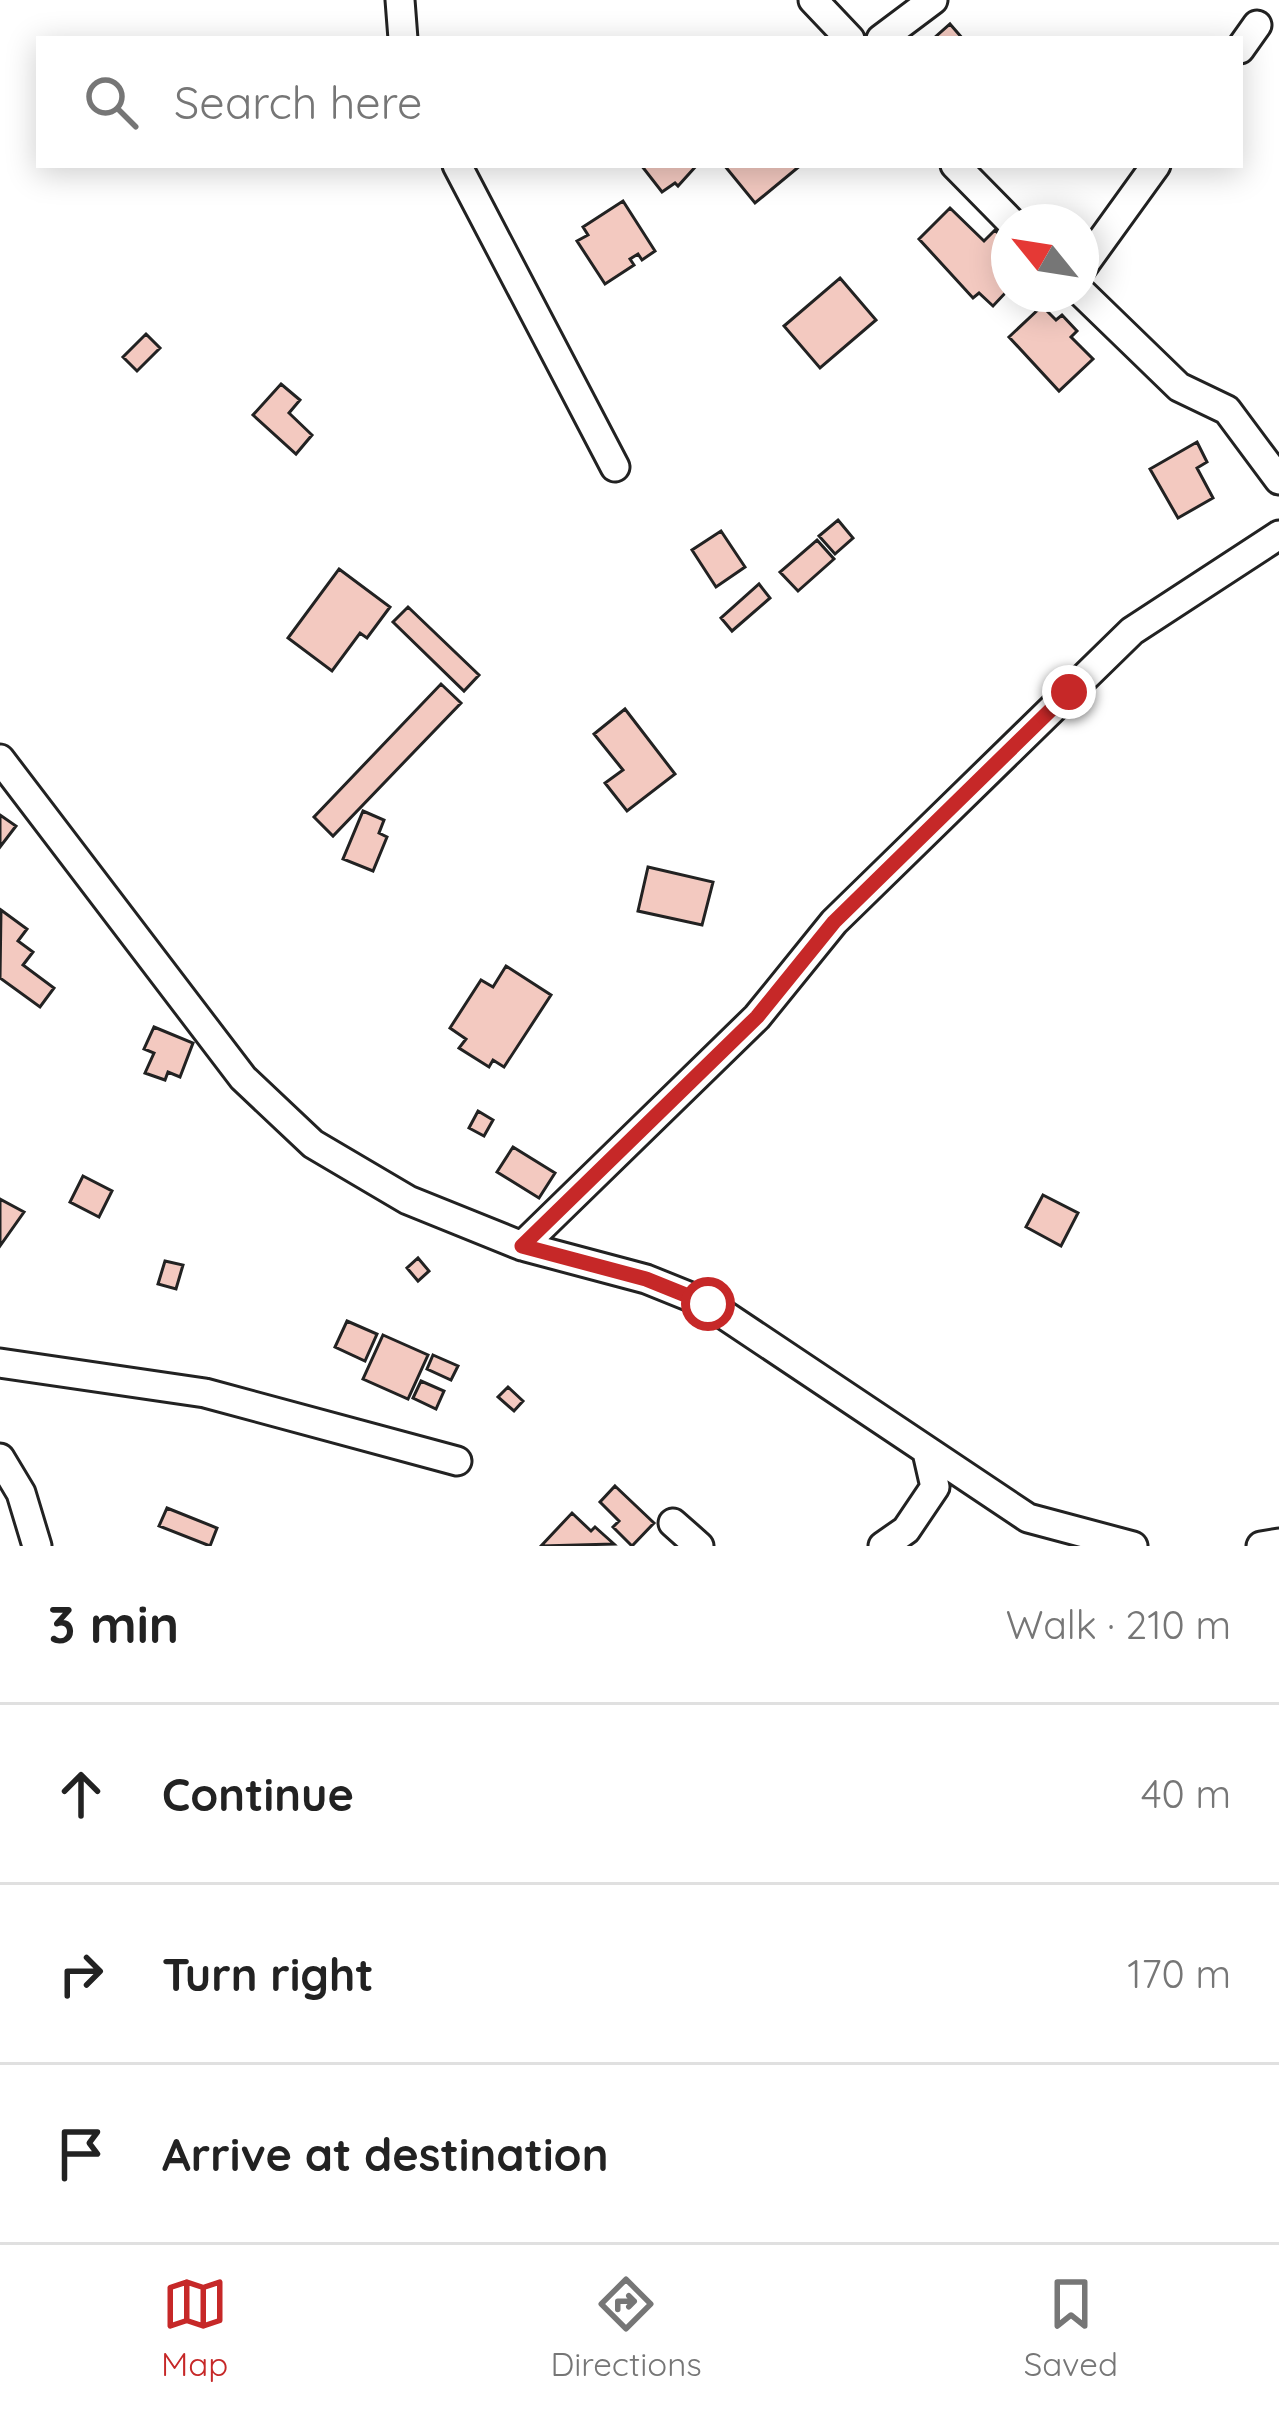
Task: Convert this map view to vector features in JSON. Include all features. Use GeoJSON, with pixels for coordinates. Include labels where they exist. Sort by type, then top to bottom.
{"type":"FeatureCollection","features":[{"type":"Feature","properties":{"kind":"street"},"geometry":{"type":"LineString","coordinates":[[400,0],[403,36]]}},
{"type":"Feature","properties":{"kind":"street"},"geometry":{"type":"LineString","coordinates":[[813,0],[847,36]]}},
{"type":"Feature","properties":{"kind":"street"},"geometry":{"type":"LineString","coordinates":[[885,36],[933,0]]}},
{"type":"Feature","properties":{"kind":"street"},"geometry":{"type":"LineString","coordinates":[[1243,45],[1257,25]]}},
{"type":"Feature","properties":{"kind":"street"},"geometry":{"type":"LineString","coordinates":[[459,168],[615,467]]}},
{"type":"Feature","properties":{"kind":"street"},"geometry":{"type":"LineString","coordinates":[[958,168],[993,204]]}},
{"type":"Feature","properties":{"kind":"street"},"geometry":{"type":"LineString","coordinates":[[1099,244],[1154,168]]}},
{"type":"Feature","properties":{"kind":"street"},"geometry":{"type":"LineString","coordinates":[[1099,310],[1179,388],[1227,410],[1279,479]]}},
{"type":"Feature","properties":{"kind":"street"},"geometry":{"type":"LineString","coordinates":[[522,1246],[757,1017],[834,922],[1132,631],[1279,535]]}},
{"type":"Feature","properties":{"kind":"street"},"geometry":{"type":"LineString","coordinates":[[0,759],[243,1078],[313,1144],[408,1200],[522,1246],[646,1279],[708,1304],[1028,1518],[1133,1546]]}},
{"type":"Feature","properties":{"kind":"street"},"geometry":{"type":"LineString","coordinates":[[0,1363],[206,1393],[457,1461]]}},
{"type":"Feature","properties":{"kind":"street"},"geometry":{"type":"LineString","coordinates":[[883,1546],[906,1530],[935,1487],[927,1452]]}},
{"type":"Feature","properties":{"kind":"street"},"geometry":{"type":"LineString","coordinates":[[0,1458],[21,1493],[37,1546]]}},
{"type":"Feature","properties":{"kind":"street"},"geometry":{"type":"LineString","coordinates":[[673,1522],[699,1546]]}},
{"type":"Feature","properties":{"kind":"street"},"geometry":{"type":"LineString","coordinates":[[1261,1546],[1279,1543]]}},
{"type":"Feature","properties":{"kind":"building"},"geometry":{"type":"Polygon","coordinates":[[[950,24],[960,36],[936,36],[950,24]]]}},
{"type":"Feature","properties":{"kind":"building"},"geometry":{"type":"Polygon","coordinates":[[[643,168],[694,168],[678,186],[675,183],[662,192],[643,168]]]}},
{"type":"Feature","properties":{"kind":"building"},"geometry":{"type":"Polygon","coordinates":[[[726,168],[797,168],[755,203],[726,168]]]}},
{"type":"Feature","properties":{"kind":"building"},"geometry":{"type":"Polygon","coordinates":[[[623,201],[655,251],[642,260],[638,254],[630,259],[634,265],[605,284],[577,241],[588,235],[583,227],[623,201]]]}},
{"type":"Feature","properties":{"kind":"building"},"geometry":{"type":"Polygon","coordinates":[[[950,208],[984,241],[991,234],[991,304],[979,293],[973,298],[919,239],[950,208]]]}},
{"type":"Feature","properties":{"kind":"building"},"geometry":{"type":"Polygon","coordinates":[[[840,278],[876,320],[820,368],[784,326],[840,278]]]}},
{"type":"Feature","properties":{"kind":"building"},"geometry":{"type":"Polygon","coordinates":[[[1036,312],[1048,312],[1056,320],[1062,315],[1077,331],[1071,337],[1093,359],[1059,391],[1009,337],[1036,312]]]}},
{"type":"Feature","properties":{"kind":"building"},"geometry":{"type":"Polygon","coordinates":[[[146,334],[160,348],[137,371],[123,357],[146,334]]]}},
{"type":"Feature","properties":{"kind":"building"},"geometry":{"type":"Polygon","coordinates":[[[281,384],[300,400],[289,413],[312,435],[296,454],[253,415],[281,384]]]}},
{"type":"Feature","properties":{"kind":"building"},"geometry":{"type":"Polygon","coordinates":[[[1197,442],[1207,462],[1197,468],[1213,498],[1178,518],[1150,469],[1197,442]]]}},
{"type":"Feature","properties":{"kind":"building"},"geometry":{"type":"Polygon","coordinates":[[[838,520],[853,538],[835,554],[819,536],[838,520]]]}},
{"type":"Feature","properties":{"kind":"building"},"geometry":{"type":"Polygon","coordinates":[[[721,531],[745,567],[716,587],[692,550],[721,531]]]}},
{"type":"Feature","properties":{"kind":"building"},"geometry":{"type":"Polygon","coordinates":[[[817,540],[834,559],[798,591],[780,572],[817,540]]]}},
{"type":"Feature","properties":{"kind":"building"},"geometry":{"type":"Polygon","coordinates":[[[339,569],[390,607],[367,638],[360,633],[332,671],[288,638],[339,569]]]}},
{"type":"Feature","properties":{"kind":"building"},"geometry":{"type":"Polygon","coordinates":[[[759,584],[770,598],[732,631],[721,618],[759,584]]]}},
{"type":"Feature","properties":{"kind":"building"},"geometry":{"type":"Polygon","coordinates":[[[408,607],[479,675],[464,691],[393,622],[408,607]]]}},
{"type":"Feature","properties":{"kind":"building"},"geometry":{"type":"Polygon","coordinates":[[[441,684],[461,703],[333,836],[314,817],[441,684]]]}},
{"type":"Feature","properties":{"kind":"building"},"geometry":{"type":"Polygon","coordinates":[[[625,709],[675,774],[627,811],[605,783],[623,770],[594,734],[625,709]]]}},
{"type":"Feature","properties":{"kind":"building"},"geometry":{"type":"Polygon","coordinates":[[[363,811],[384,820],[379,833],[387,837],[373,871],[343,859],[363,811]]]}},
{"type":"Feature","properties":{"kind":"building"},"geometry":{"type":"Polygon","coordinates":[[[0,815],[16,826],[0,847],[0,815]]]}},
{"type":"Feature","properties":{"kind":"building"},"geometry":{"type":"Polygon","coordinates":[[[648,867],[713,882],[702,925],[638,911],[648,867]]]}},
{"type":"Feature","properties":{"kind":"building"},"geometry":{"type":"Polygon","coordinates":[[[1,910],[27,929],[18,941],[33,952],[23,965],[54,988],[40,1007],[0,978],[1,910]]]}},
{"type":"Feature","properties":{"kind":"building"},"geometry":{"type":"Polygon","coordinates":[[[506,966],[551,995],[504,1067],[493,1060],[489,1067],[459,1048],[466,1039],[450,1028],[481,980],[493,987],[506,966]]]}},
{"type":"Feature","properties":{"kind":"building"},"geometry":{"type":"Polygon","coordinates":[[[154,1027],[193,1043],[180,1077],[168,1072],[165,1080],[145,1073],[154,1053],[144,1049],[154,1027]]]}},
{"type":"Feature","properties":{"kind":"building"},"geometry":{"type":"Polygon","coordinates":[[[478,1111],[493,1120],[484,1136],[469,1128],[478,1111]]]}},
{"type":"Feature","properties":{"kind":"building"},"geometry":{"type":"Polygon","coordinates":[[[513,1147],[555,1173],[539,1198],[497,1172],[513,1147]]]}},
{"type":"Feature","properties":{"kind":"building"},"geometry":{"type":"Polygon","coordinates":[[[83,1176],[112,1191],[99,1217],[70,1202],[83,1176]]]}},
{"type":"Feature","properties":{"kind":"building"},"geometry":{"type":"Polygon","coordinates":[[[1043,1195],[1078,1213],[1061,1246],[1026,1227],[1043,1195]]]}},
{"type":"Feature","properties":{"kind":"building"},"geometry":{"type":"Polygon","coordinates":[[[0,1199],[24,1212],[0,1246],[0,1199]]]}},
{"type":"Feature","properties":{"kind":"building"},"geometry":{"type":"Polygon","coordinates":[[[418,1258],[429,1271],[418,1281],[407,1268],[418,1258]]]}},
{"type":"Feature","properties":{"kind":"building"},"geometry":{"type":"Polygon","coordinates":[[[165,1261],[183,1265],[176,1289],[158,1284],[165,1261]]]}},
{"type":"Feature","properties":{"kind":"building"},"geometry":{"type":"Polygon","coordinates":[[[347,1321],[377,1334],[365,1361],[335,1347],[347,1321]]]}},
{"type":"Feature","properties":{"kind":"building"},"geometry":{"type":"Polygon","coordinates":[[[383,1335],[428,1355],[408,1399],[363,1379],[383,1335]]]}},
{"type":"Feature","properties":{"kind":"building"},"geometry":{"type":"Polygon","coordinates":[[[433,1355],[458,1366],[451,1380],[427,1369],[433,1355]]]}},
{"type":"Feature","properties":{"kind":"building"},"geometry":{"type":"Polygon","coordinates":[[[421,1381],[444,1391],[436,1409],[413,1398],[421,1381]]]}},
{"type":"Feature","properties":{"kind":"building"},"geometry":{"type":"Polygon","coordinates":[[[508,1387],[523,1401],[514,1411],[498,1397],[508,1387]]]}},
{"type":"Feature","properties":{"kind":"building"},"geometry":{"type":"Polygon","coordinates":[[[615,1486],[654,1523],[632,1546],[613,1527],[619,1521],[600,1502],[615,1486]]]}},
{"type":"Feature","properties":{"kind":"building"},"geometry":{"type":"Polygon","coordinates":[[[167,1508],[217,1528],[210,1546],[159,1526],[167,1508]]]}},
{"type":"Feature","properties":{"kind":"building"},"geometry":{"type":"Polygon","coordinates":[[[572,1513],[591,1531],[595,1527],[614,1544],[541,1546],[572,1513]]]}},
{"type":"Feature","properties":{"kind":"route"},"geometry":{"type":"LineString","coordinates":[[708,1304],[646,1279],[522,1246],[757,1017],[834,922],[978,787],[1069,692]]}}]}
